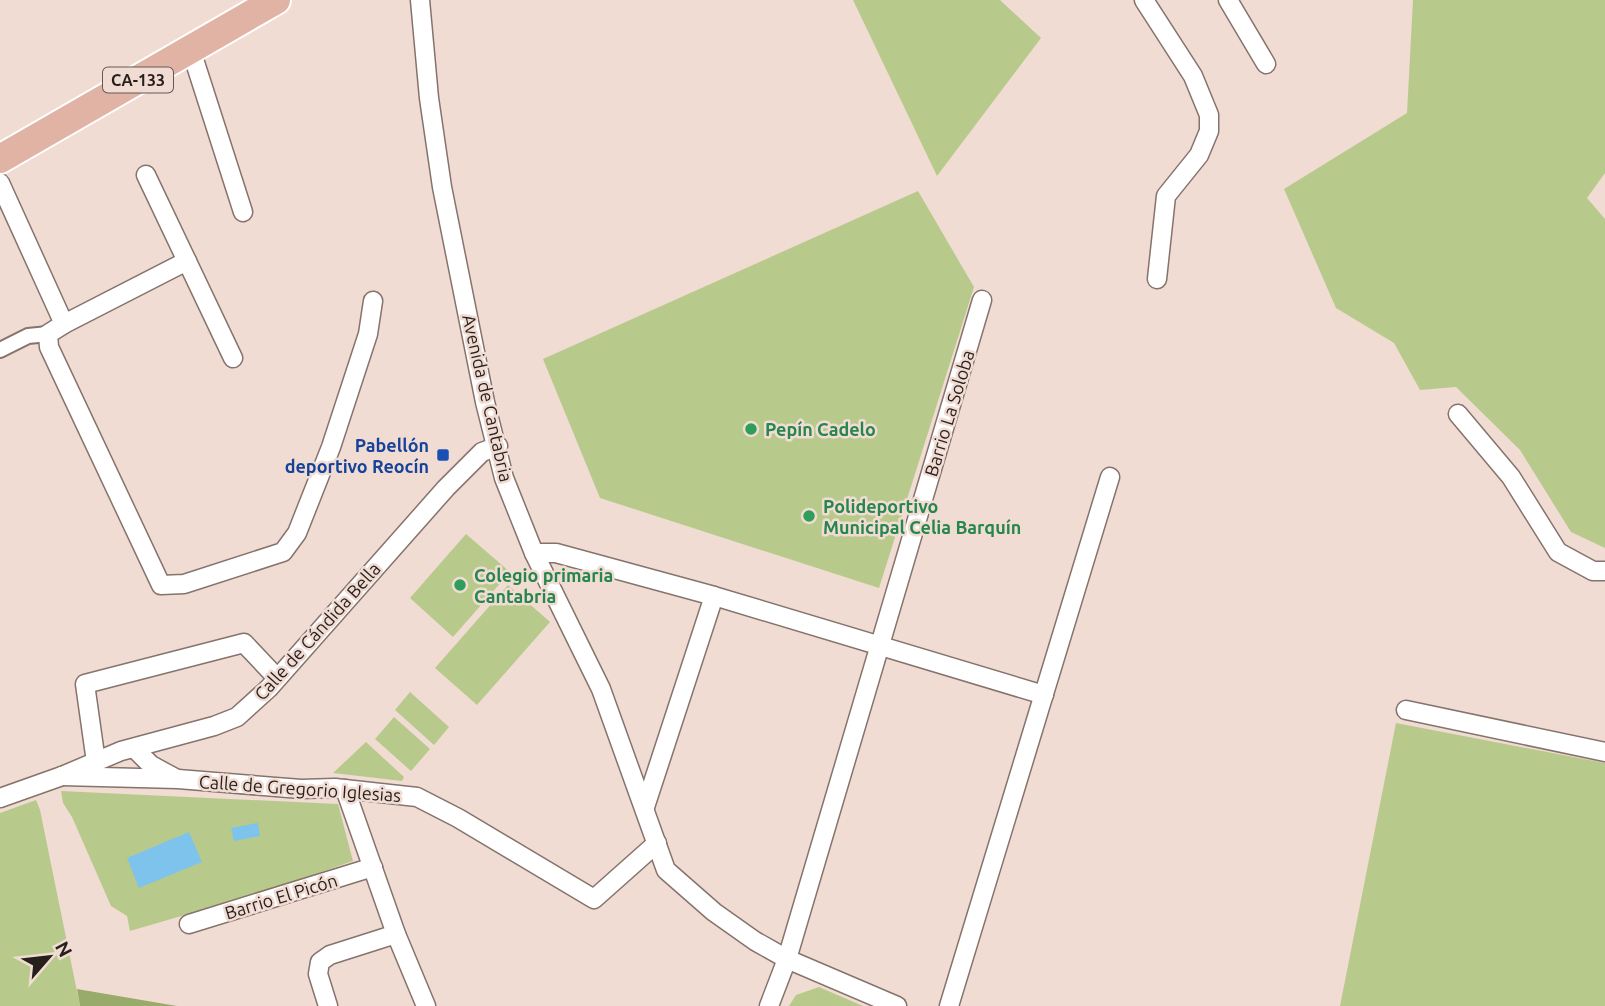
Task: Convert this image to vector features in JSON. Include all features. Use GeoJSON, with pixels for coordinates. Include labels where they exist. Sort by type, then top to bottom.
{"type":"FeatureCollection","features":[{"type":"Feature","properties":{"kind":"main road","name":"CA-133"},"geometry":{"type":"LineString","coordinates":[[0,159],[276,0]]}},
{"type":"Feature","properties":{"kind":"street","name":"Avenida de Cantabria"},"geometry":{"type":"LineString","coordinates":[[420,0],[429,99],[442,187],[485,402],[504,478],[534,553],[601,689],[666,870],[714,912],[755,941],[787,959],[897,1006]]}},
{"type":"Feature","properties":{"kind":"street"},"geometry":{"type":"LineString","coordinates":[[1144,0],[1193,76],[1209,115],[1209,131],[1199,155],[1166,197],[1157,279]]}},
{"type":"Feature","properties":{"kind":"street"},"geometry":{"type":"LineString","coordinates":[[1228,0],[1266,64]]}},
{"type":"Feature","properties":{"kind":"street"},"geometry":{"type":"LineString","coordinates":[[191,50],[243,212]]}},
{"type":"Feature","properties":{"kind":"street"},"geometry":{"type":"LineString","coordinates":[[146,175],[233,358]]}},
{"type":"Feature","properties":{"kind":"street"},"geometry":{"type":"LineString","coordinates":[[0,183],[64,324]]}},
{"type":"Feature","properties":{"kind":"street"},"geometry":{"type":"LineString","coordinates":[[0,350],[28,336],[48,334],[187,261]]}},
{"type":"Feature","properties":{"kind":"street","name":"Barrio La Soloba"},"geometry":{"type":"LineString","coordinates":[[769,1006],[787,959],[982,300]]}},
{"type":"Feature","properties":{"kind":"street"},"geometry":{"type":"LineString","coordinates":[[48,334],[49,347],[161,585],[184,584],[283,552],[297,533],[331,447],[368,334],[373,301]]}},
{"type":"Feature","properties":{"kind":"street"},"geometry":{"type":"LineString","coordinates":[[1458,414],[1511,477],[1558,552],[1593,571],[1605,571]]}},
{"type":"Feature","properties":{"kind":"street","name":"Calle de Cándida Bella"},"geometry":{"type":"LineString","coordinates":[[0,798],[134,748],[187,735],[237,716],[278,678],[446,488],[482,452],[498,446]]}},
{"type":"Feature","properties":{"kind":"street"},"geometry":{"type":"LineString","coordinates":[[949,1006],[1110,477]]}},
{"type":"Feature","properties":{"kind":"street"},"geometry":{"type":"LineString","coordinates":[[534,553],[556,553],[714,596],[1044,695]]}},
{"type":"Feature","properties":{"kind":"street"},"geometry":{"type":"LineString","coordinates":[[645,807],[714,596]]}},
{"type":"Feature","properties":{"kind":"street"},"geometry":{"type":"LineString","coordinates":[[96,762],[85,684],[244,643],[278,678]]}},
{"type":"Feature","properties":{"kind":"street"},"geometry":{"type":"LineString","coordinates":[[1406,710],[1605,752]]}},
{"type":"Feature","properties":{"kind":"street"},"geometry":{"type":"LineString","coordinates":[[134,748],[151,765],[178,779]]}},
{"type":"Feature","properties":{"kind":"street","name":"Calle de Gregorio Iglesias"},"geometry":{"type":"LineString","coordinates":[[62,776],[178,779],[301,789],[345,789],[417,797],[458,818],[594,899],[657,843]]}},
{"type":"Feature","properties":{"kind":"street"},"geometry":{"type":"LineString","coordinates":[[345,789],[396,934],[426,1006]]}},
{"type":"Feature","properties":{"kind":"street","name":"Barrio El Picón"},"geometry":{"type":"LineString","coordinates":[[189,924],[373,867]]}},
{"type":"Feature","properties":{"kind":"street"},"geometry":{"type":"LineString","coordinates":[[328,1006],[318,974],[320,962],[330,955],[396,934]]}},
{"type":"Feature","properties":{"kind":"green space"},"geometry":{"type":"Polygon","coordinates":[[[853,0],[1000,0],[1041,38],[937,176],[853,0]]]}},
{"type":"Feature","properties":{"kind":"green space"},"geometry":{"type":"Polygon","coordinates":[[[1413,0],[1605,0],[1605,173],[1587,198],[1605,219],[1605,548],[1571,532],[1520,450],[1456,387],[1420,390],[1394,343],[1336,308],[1284,189],[1407,113],[1413,0]]]}},
{"type":"Feature","properties":{"kind":"green space","name":"Pepín Cadelo"},"geometry":{"type":"Polygon","coordinates":[[[918,191],[974,287],[879,588],[600,498],[543,359],[918,191]]]}},
{"type":"Feature","properties":{"kind":"green space","name":"Colegio primaria Cantabria"},"geometry":{"type":"Polygon","coordinates":[[[466,534],[510,572],[453,637],[410,598],[466,534]]]}},
{"type":"Feature","properties":{"kind":"green space"},"geometry":{"type":"Polygon","coordinates":[[[508,585],[550,622],[477,705],[435,668],[508,585]]]}},
{"type":"Feature","properties":{"kind":"green space"},"geometry":{"type":"Polygon","coordinates":[[[410,692],[449,727],[434,745],[395,710],[410,692]]]}},
{"type":"Feature","properties":{"kind":"green space"},"geometry":{"type":"Polygon","coordinates":[[[394,717],[430,749],[411,771],[375,739],[394,717]]]}},
{"type":"Feature","properties":{"kind":"green space"},"geometry":{"type":"Polygon","coordinates":[[[1396,723],[1605,763],[1605,1006],[1340,1006],[1396,723]]]}},
{"type":"Feature","properties":{"kind":"green space"},"geometry":{"type":"Polygon","coordinates":[[[366,742],[404,777],[402,781],[333,773],[366,742]]]}},
{"type":"Feature","properties":{"kind":"green space"},"geometry":{"type":"Polygon","coordinates":[[[61,791],[338,804],[353,861],[267,891],[130,931],[127,916],[111,906],[72,817],[63,803],[61,791]]]}},
{"type":"Feature","properties":{"kind":"green space"},"geometry":{"type":"Polygon","coordinates":[[[36,800],[80,1006],[0,1006],[0,813],[36,800]]]}},
{"type":"Feature","properties":{"kind":"green space"},"geometry":{"type":"Polygon","coordinates":[[[819,987],[863,1006],[789,1006],[796,995],[819,987]]]}},
{"type":"Feature","properties":{"kind":"green space"},"geometry":{"type":"Polygon","coordinates":[[[77,989],[177,1006],[80,1006],[77,989]]]}},
{"type":"Feature","properties":{"kind":"water"},"geometry":{"type":"Polygon","coordinates":[[[258,823],[260,836],[234,841],[231,828],[258,823]]]}},
{"type":"Feature","properties":{"kind":"water"},"geometry":{"type":"Polygon","coordinates":[[[189,832],[202,862],[139,888],[127,858],[189,832]]]}},
{"type":"Feature","properties":{"kind":"place","name":"Pepín Cadelo"},"geometry":{"type":"Point","coordinates":[751,429]}},
{"type":"Feature","properties":{"kind":"place","name":"Pabellón deportivo Reocín"},"geometry":{"type":"Point","coordinates":[443,455]}},
{"type":"Feature","properties":{"kind":"place","name":"Polideportivo Municipal Celia Barquín"},"geometry":{"type":"Point","coordinates":[809,516]}},
{"type":"Feature","properties":{"kind":"place","name":"Colegio primaria Cantabria"},"geometry":{"type":"Point","coordinates":[460,585]}}]}
